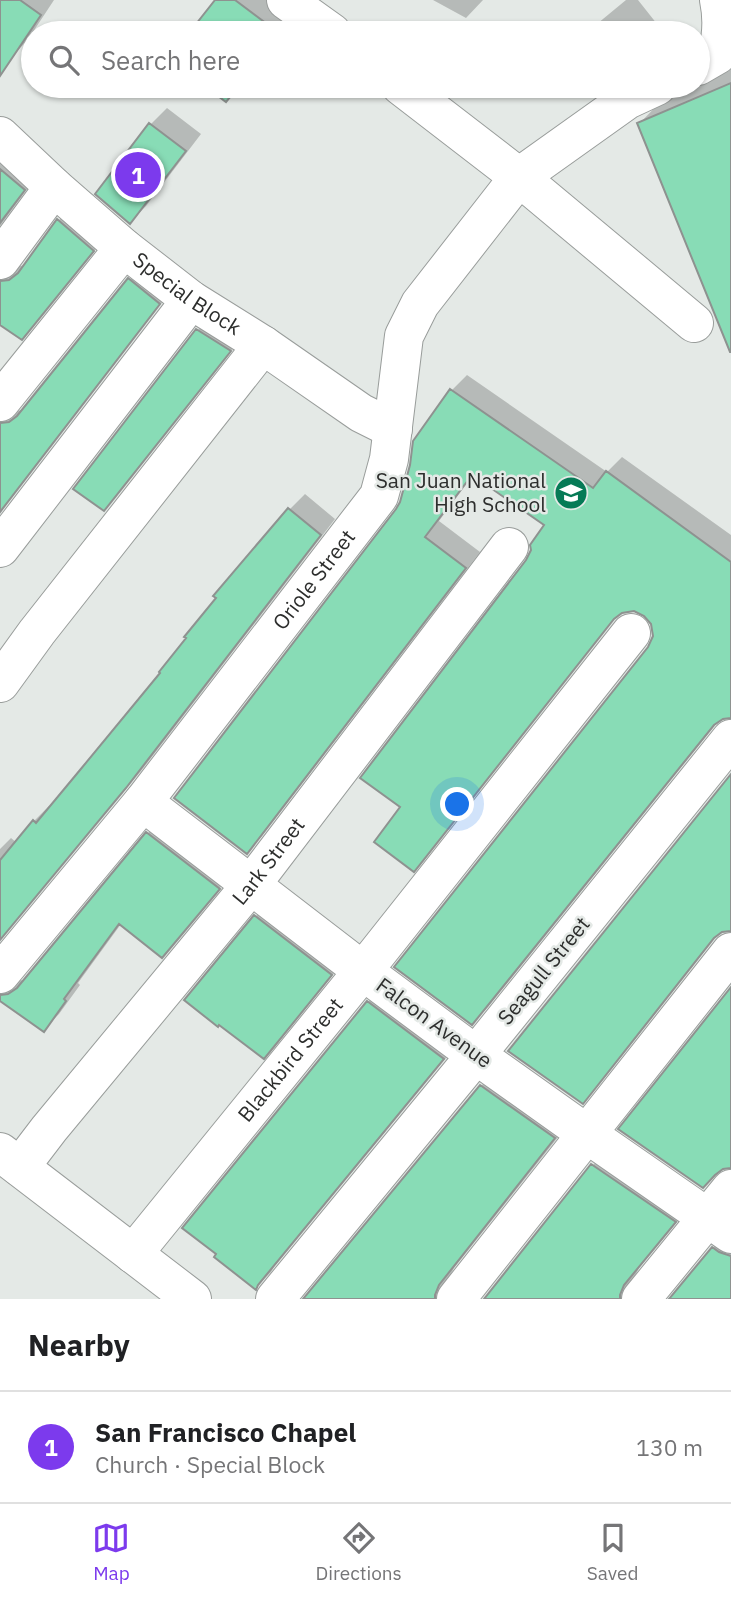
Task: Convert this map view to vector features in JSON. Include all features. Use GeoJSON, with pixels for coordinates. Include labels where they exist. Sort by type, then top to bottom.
{"type":"FeatureCollection","features":[{"type":"Feature","properties":{"kind":"street"},"geometry":{"type":"LineString","coordinates":[[286,0],[332,20]]}},
{"type":"Feature","properties":{"kind":"street"},"geometry":{"type":"LineString","coordinates":[[710,55],[722,36],[719,0]]}},
{"type":"Feature","properties":{"kind":"street"},"geometry":{"type":"LineString","coordinates":[[417,98],[519,177],[694,323]]}},
{"type":"Feature","properties":{"kind":"street","name":"Oriole Street"},"geometry":{"type":"LineString","coordinates":[[0,974],[143,802],[379,496],[389,459],[404,336],[420,303],[519,177],[631,98]]}},
{"type":"Feature","properties":{"kind":"street","name":"Special Block"},"geometry":{"type":"LineString","coordinates":[[0,136],[124,248],[191,300],[263,345],[361,413],[393,429]]}},
{"type":"Feature","properties":{"kind":"street"},"geometry":{"type":"LineString","coordinates":[[0,260],[54,187]]}},
{"type":"Feature","properties":{"kind":"street"},"geometry":{"type":"LineString","coordinates":[[0,402],[124,248]]}},
{"type":"Feature","properties":{"kind":"street"},"geometry":{"type":"LineString","coordinates":[[0,548],[191,300]]}},
{"type":"Feature","properties":{"kind":"street"},"geometry":{"type":"LineString","coordinates":[[0,683],[263,345]]}},
{"type":"Feature","properties":{"kind":"street","name":"Lark Street"},"geometry":{"type":"LineString","coordinates":[[10,1160],[49,1129],[251,885],[509,547]]}},
{"type":"Feature","properties":{"kind":"street","name":"Blackbird Street"},"geometry":{"type":"LineString","coordinates":[[134,1254],[631,633]]}},
{"type":"Feature","properties":{"kind":"street","name":"Seagull Street"},"geometry":{"type":"LineString","coordinates":[[275,1299],[731,739]]}},
{"type":"Feature","properties":{"kind":"street","name":"Falcon Avenue"},"geometry":{"type":"LineString","coordinates":[[143,802],[363,971],[587,1135],[723,1213]]}},
{"type":"Feature","properties":{"kind":"street"},"geometry":{"type":"LineString","coordinates":[[456,1299],[731,952]]}},
{"type":"Feature","properties":{"kind":"street"},"geometry":{"type":"LineString","coordinates":[[10,1160],[192,1299]]}},
{"type":"Feature","properties":{"kind":"street"},"geometry":{"type":"LineString","coordinates":[[640,1299],[723,1213]]}},
{"type":"Feature","properties":{"kind":"building"},"geometry":{"type":"Polygon","coordinates":[[[0,0],[20,0],[41,15],[37,21],[21,21],[21,45],[0,76],[0,0]]]}},
{"type":"Feature","properties":{"kind":"building"},"geometry":{"type":"Polygon","coordinates":[[[215,0],[235,0],[263,21],[198,21],[215,0]]]}},
{"type":"Feature","properties":{"kind":"building"},"geometry":{"type":"Polygon","coordinates":[[[731,83],[731,352],[637,123],[696,98],[710,98],[710,92],[731,83]]]}},
{"type":"Feature","properties":{"kind":"building"},"geometry":{"type":"Polygon","coordinates":[[[149,123],[186,151],[130,224],[95,194],[149,123]]]}},
{"type":"Feature","properties":{"kind":"building"},"geometry":{"type":"Polygon","coordinates":[[[0,169],[25,190],[0,223],[0,169]]]}},
{"type":"Feature","properties":{"kind":"building"},"geometry":{"type":"Polygon","coordinates":[[[57,219],[94,251],[22,340],[0,325],[0,281],[9,280],[18,273],[57,219]]]}},
{"type":"Feature","properties":{"kind":"building"},"geometry":{"type":"Polygon","coordinates":[[[128,278],[160,304],[0,512],[0,423],[9,422],[17,416],[128,278]]]}},
{"type":"Feature","properties":{"kind":"building"},"geometry":{"type":"Polygon","coordinates":[[[196,329],[231,351],[104,511],[73,489],[196,329]]]}},
{"type":"Feature","properties":{"kind":"building"},"geometry":{"type":"Polygon","coordinates":[[[450,389],[593,488],[606,471],[731,562],[731,718],[723,719],[714,725],[472,1025],[394,967],[648,647],[653,636],[651,624],[644,616],[634,611],[622,613],[614,619],[414,872],[374,842],[400,807],[360,778],[526,560],[531,550],[530,545],[544,525],[472,475],[425,537],[466,568],[247,854],[174,798],[396,509],[410,465],[413,441],[450,389]]]}},
{"type":"Feature","properties":{"kind":"building"},"geometry":{"type":"Polygon","coordinates":[[[288,508],[321,535],[126,788],[0,940],[0,860],[33,820],[36,823],[160,673],[186,638],[184,637],[216,598],[213,596],[288,508]]]}},
{"type":"Feature","properties":{"kind":"building"},"geometry":{"type":"Polygon","coordinates":[[[731,774],[731,931],[722,932],[714,938],[583,1104],[508,1051],[731,774]]]}},
{"type":"Feature","properties":{"kind":"building"},"geometry":{"type":"Polygon","coordinates":[[[146,832],[220,889],[162,958],[119,924],[64,999],[66,1001],[44,1032],[0,1001],[0,995],[8,994],[17,988],[146,832]]]}},
{"type":"Feature","properties":{"kind":"building"},"geometry":{"type":"Polygon","coordinates":[[[254,915],[332,975],[264,1059],[184,1000],[254,915]]]}},
{"type":"Feature","properties":{"kind":"building"},"geometry":{"type":"Polygon","coordinates":[[[731,987],[731,1168],[723,1169],[703,1188],[618,1129],[731,987]]]}},
{"type":"Feature","properties":{"kind":"building"},"geometry":{"type":"Polygon","coordinates":[[[367,1001],[444,1059],[256,1290],[182,1228],[367,1001]]]}},
{"type":"Feature","properties":{"kind":"building"},"geometry":{"type":"Polygon","coordinates":[[[480,1085],[555,1138],[439,1285],[435,1299],[303,1299],[480,1085]]]}},
{"type":"Feature","properties":{"kind":"building"},"geometry":{"type":"Polygon","coordinates":[[[591,1164],[676,1222],[624,1285],[620,1299],[484,1299],[591,1164]]]}},
{"type":"Feature","properties":{"kind":"building"},"geometry":{"type":"Polygon","coordinates":[[[712,1247],[731,1256],[731,1299],[669,1299],[712,1247]]]}},
{"type":"Feature","properties":{"kind":"place","name":"San Francisco Chapel"},"geometry":{"type":"Point","coordinates":[138,175]}},
{"type":"Feature","properties":{"kind":"place","name":"San Juan National High School"},"geometry":{"type":"Point","coordinates":[571,493]}}]}
